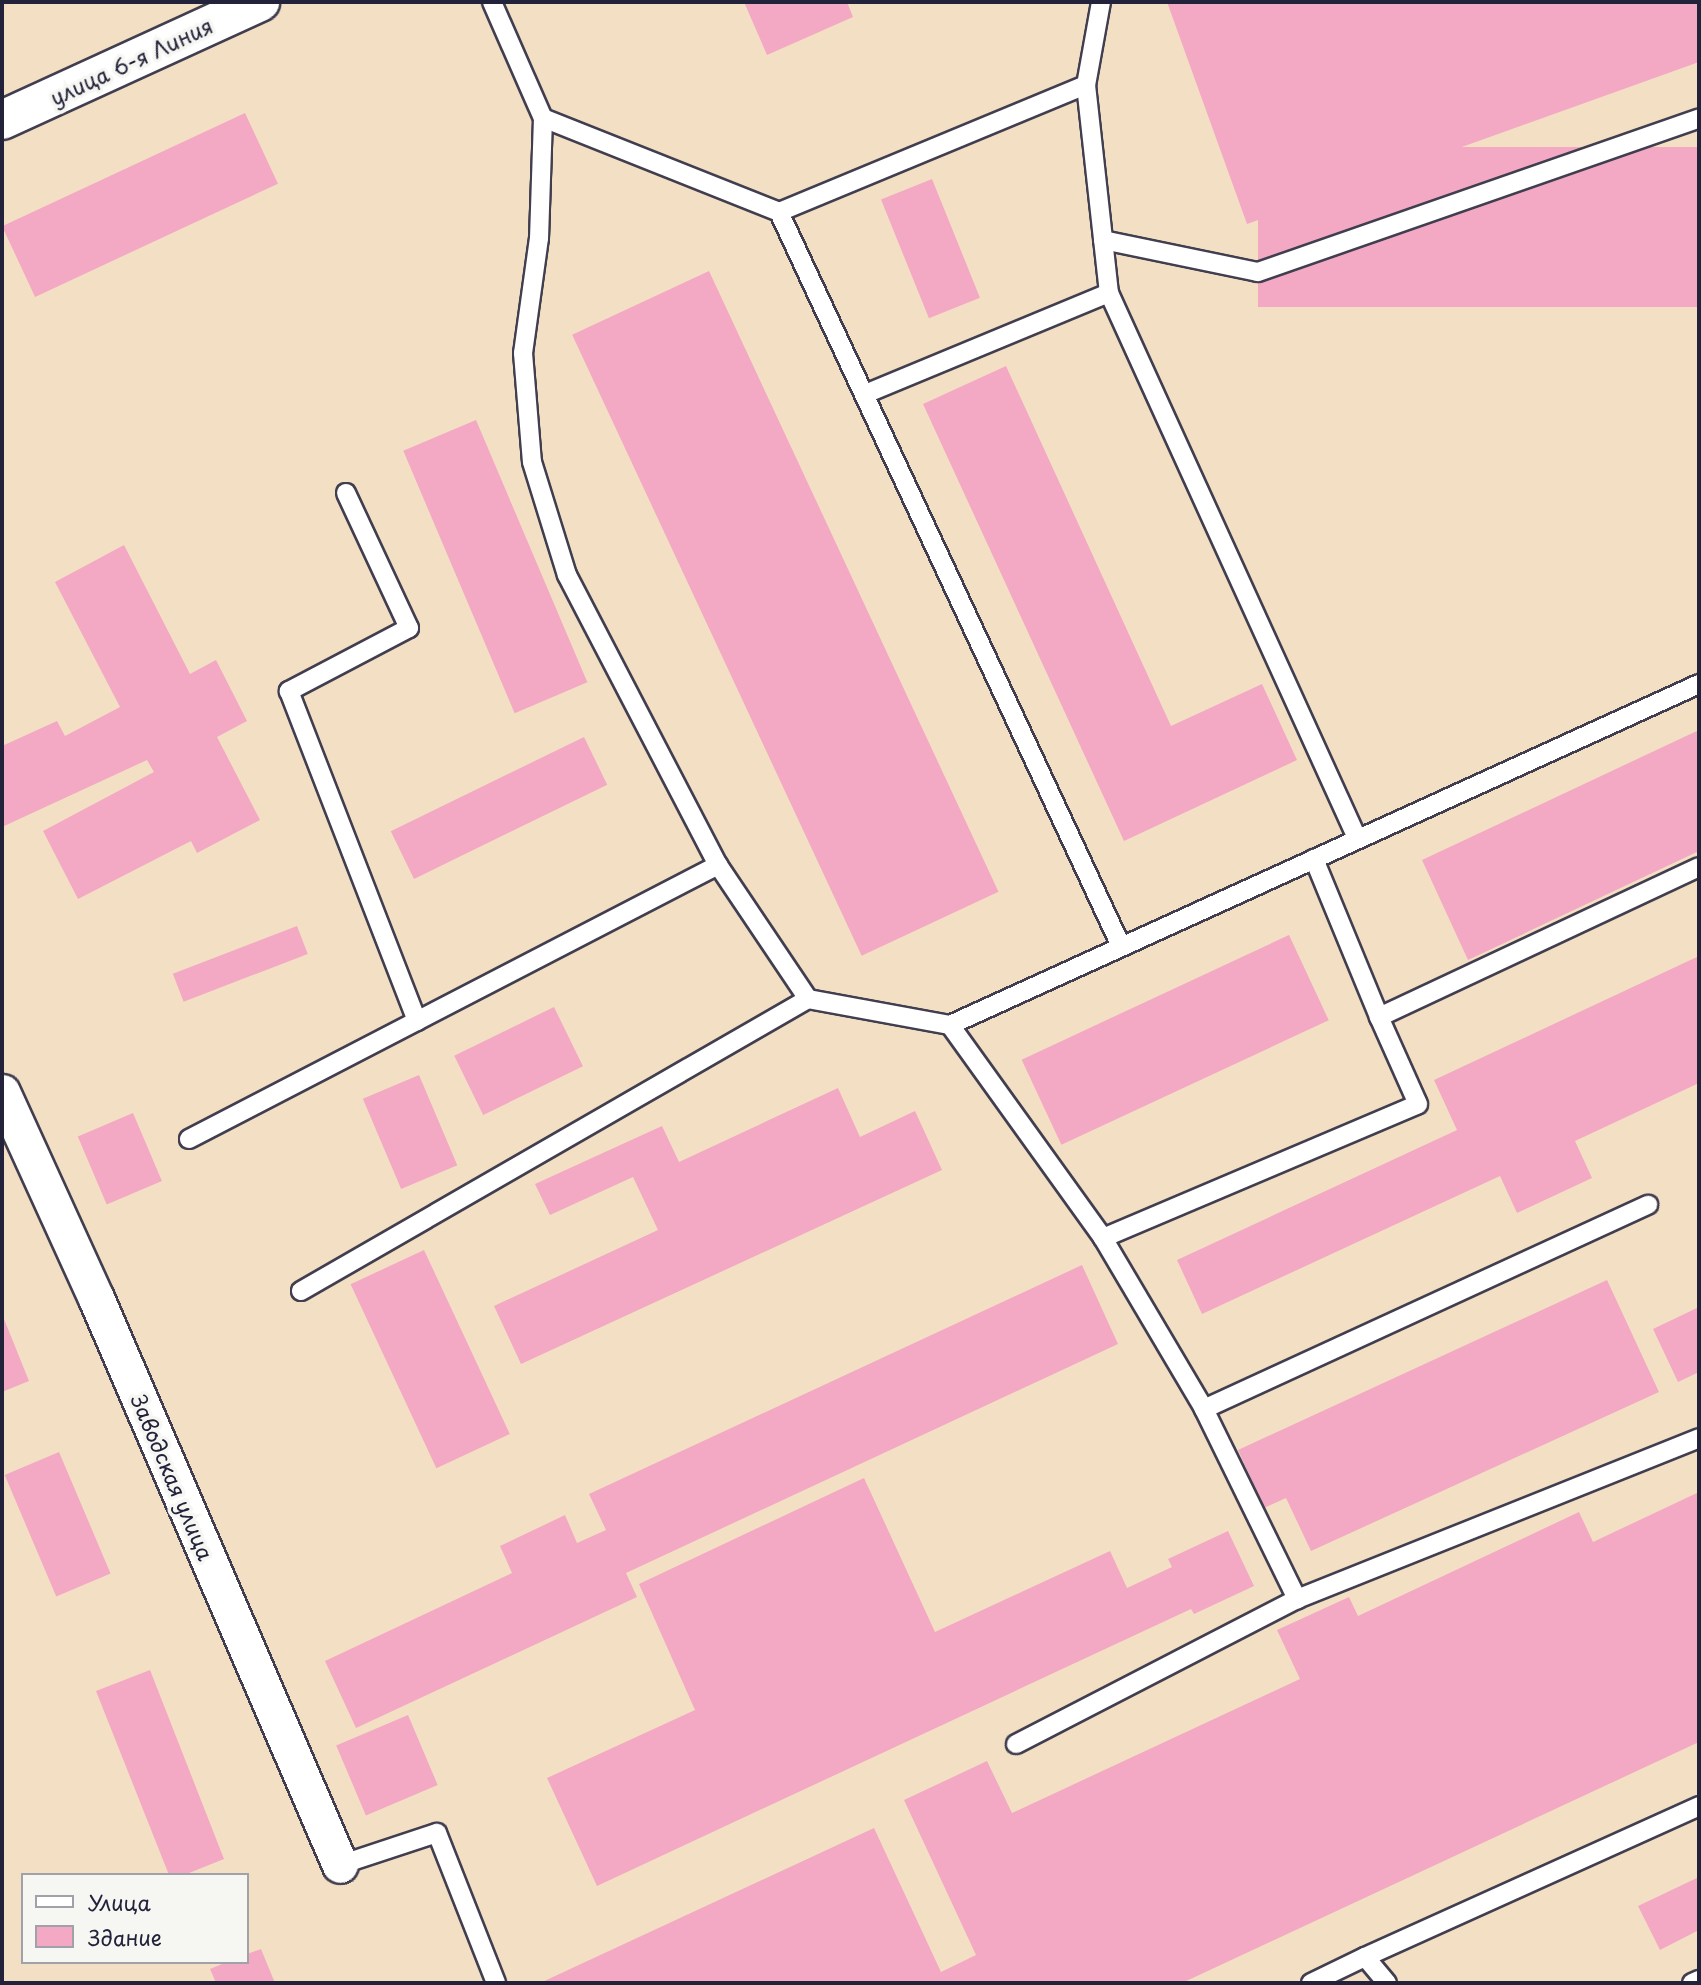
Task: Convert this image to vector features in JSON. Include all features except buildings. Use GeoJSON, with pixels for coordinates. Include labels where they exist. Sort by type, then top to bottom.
{"type":"FeatureCollection","features":[{"type":"Feature","properties":{"kind":"street","name":"улица 6-я Линия"},"geometry":{"type":"LineString","coordinates":[[2,120],[260,2]]}},
{"type":"Feature","properties":{"kind":"street","name":"Заводская улица"},"geometry":{"type":"LineString","coordinates":[[2,1091],[96,1298],[340,1865]]}},
{"type":"Feature","properties":{"kind":"lane"},"geometry":{"type":"LineString","coordinates":[[492,2],[543,118],[539,238],[523,353],[532,461],[566,575],[718,865],[808,999]]}},
{"type":"Feature","properties":{"kind":"lane"},"geometry":{"type":"LineString","coordinates":[[1101,2],[1086,85],[1109,293],[1357,838]]}},
{"type":"Feature","properties":{"kind":"lane"},"geometry":{"type":"LineString","coordinates":[[779,212],[1086,85]]}},
{"type":"Feature","properties":{"kind":"lane"},"geometry":{"type":"LineString","coordinates":[[543,118],[779,212],[1121,946]]}},
{"type":"Feature","properties":{"kind":"lane"},"geometry":{"type":"LineString","coordinates":[[1103,240],[1258,272],[1699,118]]}},
{"type":"Feature","properties":{"kind":"lane"},"geometry":{"type":"LineString","coordinates":[[865,394],[1109,293]]}},
{"type":"Feature","properties":{"kind":"lane"},"geometry":{"type":"LineString","coordinates":[[346,493],[409,628],[289,691],[417,1021]]}},
{"type":"Feature","properties":{"kind":"lane"},"geometry":{"type":"LineString","coordinates":[[301,1291],[808,999],[950,1025],[1699,684]]}},
{"type":"Feature","properties":{"kind":"lane"},"geometry":{"type":"LineString","coordinates":[[1103,1238],[1418,1104],[1314,859]]}},
{"type":"Feature","properties":{"kind":"lane"},"geometry":{"type":"LineString","coordinates":[[189,1139],[718,865]]}},
{"type":"Feature","properties":{"kind":"lane"},"geometry":{"type":"LineString","coordinates":[[1379,1017],[1699,867]]}},
{"type":"Feature","properties":{"kind":"lane"},"geometry":{"type":"LineString","coordinates":[[950,1025],[1103,1238],[1204,1409],[1297,1599]]}},
{"type":"Feature","properties":{"kind":"lane"},"geometry":{"type":"LineString","coordinates":[[1204,1409],[1648,1205]]}},
{"type":"Feature","properties":{"kind":"lane"},"geometry":{"type":"LineString","coordinates":[[1016,1744],[1297,1599],[1699,1438]]}},
{"type":"Feature","properties":{"kind":"lane"},"geometry":{"type":"LineString","coordinates":[[1311,1983],[1699,1807]]}},
{"type":"Feature","properties":{"kind":"lane"},"geometry":{"type":"LineString","coordinates":[[340,1865],[437,1833],[496,1983]]}},
{"type":"Feature","properties":{"kind":"lane"},"geometry":{"type":"LineString","coordinates":[[1365,1957],[1387,1983]]}},
{"type":"Feature","properties":{"kind":"lane"},"geometry":{"type":"LineString","coordinates":[[1692,1983],[1699,1980]]}}]}
